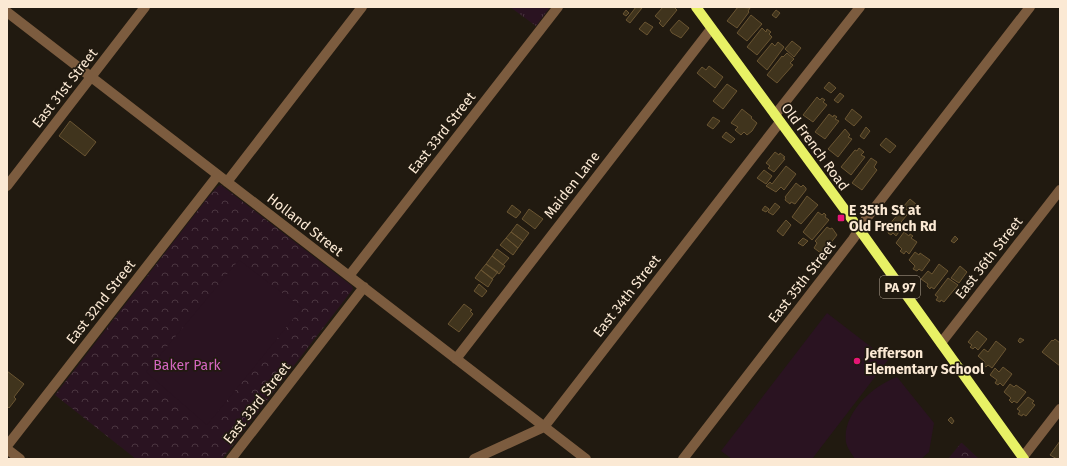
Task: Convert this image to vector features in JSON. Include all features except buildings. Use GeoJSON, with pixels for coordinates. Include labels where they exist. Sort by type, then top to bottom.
{"type":"FeatureCollection","features":[{"type":"Feature","properties":{"kind":"main road","name":"Old French Road"},"geometry":{"type":"LineString","coordinates":[[696,7],[1023,458]]}},
{"type":"Feature","properties":{"kind":"street","name":"East 31st Street"},"geometry":{"type":"LineString","coordinates":[[7,186],[145,7]]}},
{"type":"Feature","properties":{"kind":"street"},"geometry":{"type":"LineString","coordinates":[[226,182],[362,7]]}},
{"type":"Feature","properties":{"kind":"street","name":"East 33rd Street"},"geometry":{"type":"LineString","coordinates":[[349,276],[558,7]]}},
{"type":"Feature","properties":{"kind":"street","name":"East 34th Street"},"geometry":{"type":"LineString","coordinates":[[474,459],[544,427],[778,119],[860,7]]}},
{"type":"Feature","properties":{"kind":"street","name":"East 35th Street"},"geometry":{"type":"LineString","coordinates":[[683,459],[1030,7]]}},
{"type":"Feature","properties":{"kind":"street","name":"Holland Street"},"geometry":{"type":"LineString","coordinates":[[7,12],[586,459]]}},
{"type":"Feature","properties":{"kind":"street","name":"Maiden Lane"},"geometry":{"type":"LineString","coordinates":[[456,359],[711,29]]}},
{"type":"Feature","properties":{"kind":"street","name":"East 32nd Street"},"geometry":{"type":"LineString","coordinates":[[7,448],[218,175]]}},
{"type":"Feature","properties":{"kind":"street","name":"East 36th Street"},"geometry":{"type":"LineString","coordinates":[[941,343],[1060,190]]}},
{"type":"Feature","properties":{"kind":"street","name":"East 33rd Street"},"geometry":{"type":"LineString","coordinates":[[231,459],[364,288]]}},
{"type":"Feature","properties":{"kind":"street"},"geometry":{"type":"LineString","coordinates":[[1023,458],[1060,409]]}},
{"type":"Feature","properties":{"kind":"street"},"geometry":{"type":"LineString","coordinates":[[7,448],[20,459]]}},
{"type":"Feature","properties":{"kind":"green space"},"geometry":{"type":"Polygon","coordinates":[[[510,7],[550,7],[536,26],[510,7]]]}},
{"type":"Feature","properties":{"kind":"green space","name":"Baker Park"},"geometry":{"type":"Polygon","coordinates":[[[221,185],[352,286],[353,289],[222,459],[136,459],[55,395],[209,196],[218,186],[221,185]]]}},
{"type":"Feature","properties":{"kind":"green space"},"geometry":{"type":"Polygon","coordinates":[[[239,260],[302,308],[207,425],[146,372],[239,260]]]}},
{"type":"Feature","properties":{"kind":"green space"},"geometry":{"type":"Polygon","coordinates":[[[827,313],[888,360],[812,459],[732,459],[721,451],[827,313]]]}},
{"type":"Feature","properties":{"kind":"green space"},"geometry":{"type":"Polygon","coordinates":[[[897,377],[934,423],[929,452],[921,459],[855,459],[848,449],[846,442],[846,432],[849,421],[861,402],[869,394],[887,381],[897,377]]]}},
{"type":"Feature","properties":{"kind":"green space"},"geometry":{"type":"Polygon","coordinates":[[[962,443],[979,459],[948,459],[962,443]]]}},
{"type":"Feature","properties":{"kind":"place","name":"E 35th St at Old French Rd"},"geometry":{"type":"Point","coordinates":[841,218]}},
{"type":"Feature","properties":{"kind":"place","name":"Jefferson Elementary School"},"geometry":{"type":"Point","coordinates":[857,361]}}]}
